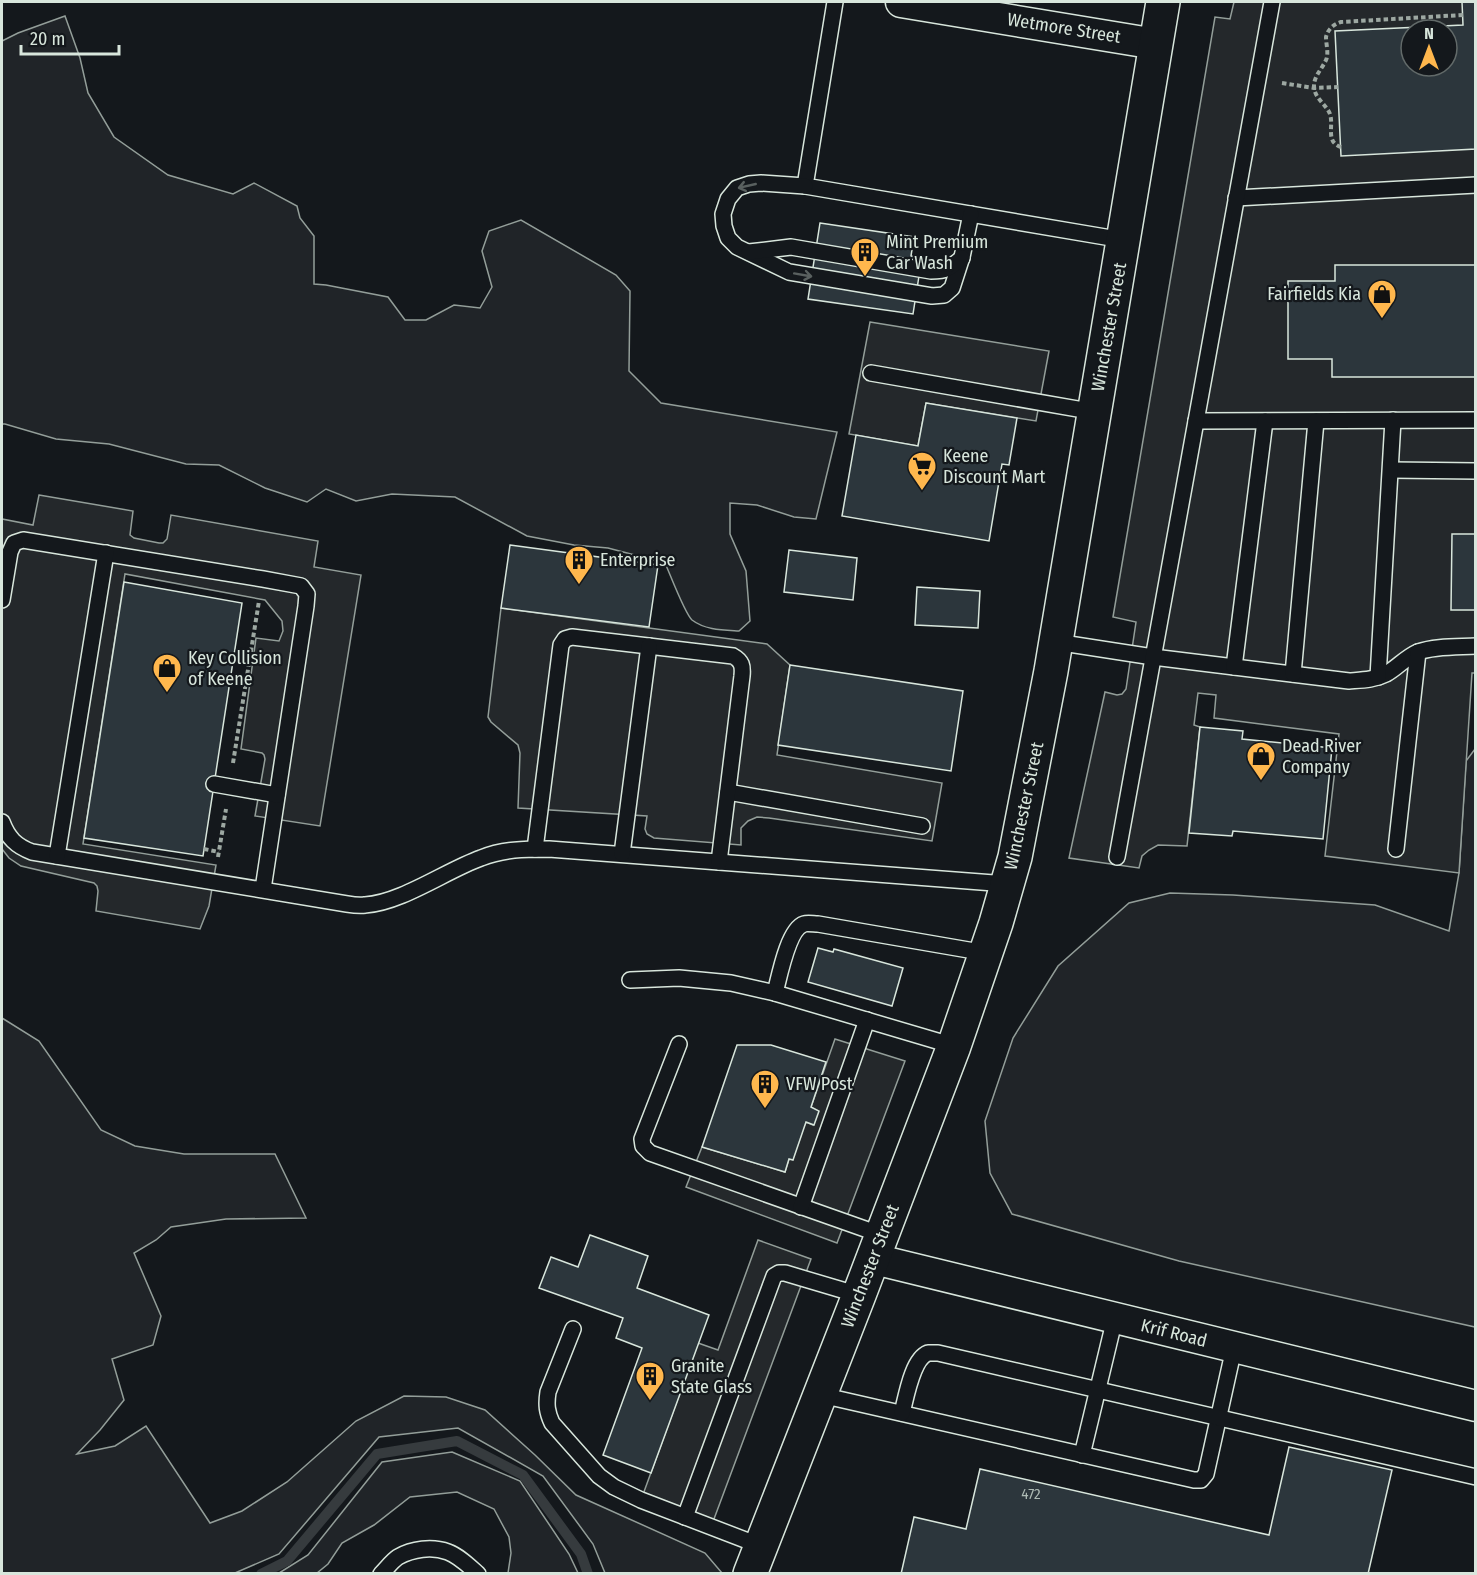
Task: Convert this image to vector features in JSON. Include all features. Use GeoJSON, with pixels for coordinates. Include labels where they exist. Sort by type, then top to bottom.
{"type":"FeatureCollection","features":[{"type":"Feature","properties":{"kind":"main road","name":"Winchester Street"},"geometry":{"type":"LineString","coordinates":[[755,1560],[860,1296],[954,1046],[1007,884],[1056,642],[1163,2]]}},
{"type":"Feature","properties":{"kind":"street","name":"Wetmore Street"},"geometry":{"type":"LineString","coordinates":[[901,2],[933,4],[1156,44]]}},
{"type":"Feature","properties":{"kind":"street","name":"Krif Road"},"geometry":{"type":"LineString","coordinates":[[878,1247],[1115,1318],[1476,1406]]}},
{"type":"Feature","properties":{"kind":"lane"},"geometry":{"type":"LineString","coordinates":[[805,186],[835,2]]}},
{"type":"Feature","properties":{"kind":"lane"},"geometry":{"type":"LineString","coordinates":[[1117,857],[1272,2]]}},
{"type":"Feature","properties":{"kind":"lane"},"geometry":{"type":"LineString","coordinates":[[971,214],[962,257],[952,288],[944,295],[932,297],[789,272],[737,247],[728,238],[723,214],[728,200],[737,188],[761,183],[805,186],[971,214],[1124,240]]}},
{"type":"Feature","properties":{"kind":"lane"},"geometry":{"type":"LineString","coordinates":[[1236,198],[1476,185]]}},
{"type":"Feature","properties":{"kind":"lane"},"geometry":{"type":"LineString","coordinates":[[749,252],[791,248],[931,271],[950,268],[962,257]]}},
{"type":"Feature","properties":{"kind":"lane"},"geometry":{"type":"LineString","coordinates":[[871,373],[1095,412]]}},
{"type":"Feature","properties":{"kind":"lane"},"geometry":{"type":"LineString","coordinates":[[1378,677],[1394,420]]}},
{"type":"Feature","properties":{"kind":"lane"},"geometry":{"type":"LineString","coordinates":[[1196,421],[1476,420]]}},
{"type":"Feature","properties":{"kind":"lane"},"geometry":{"type":"LineString","coordinates":[[1234,667],[1265,421]]}},
{"type":"Feature","properties":{"kind":"lane"},"geometry":{"type":"LineString","coordinates":[[1293,674],[1316,421]]}},
{"type":"Feature","properties":{"kind":"lane"},"geometry":{"type":"LineString","coordinates":[[1391,470],[1476,471]]}},
{"type":"Feature","properties":{"kind":"lane"},"geometry":{"type":"LineString","coordinates":[[2,600],[10,552],[14,543],[23,540],[301,586],[307,594],[263,890]]}},
{"type":"Feature","properties":{"kind":"lane"},"geometry":{"type":"LineString","coordinates":[[57,856],[106,553]]}},
{"type":"Feature","properties":{"kind":"lane"},"geometry":{"type":"LineString","coordinates":[[536,849],[561,645],[566,639],[572,637],[733,656],[739,659],[742,676],[719,862]]}},
{"type":"Feature","properties":{"kind":"lane"},"geometry":{"type":"LineString","coordinates":[[1056,642],[1153,657],[1349,681],[1371,680],[1388,673],[1418,652],[1476,646]]}},
{"type":"Feature","properties":{"kind":"lane"},"geometry":{"type":"LineString","coordinates":[[622,854],[649,646]]}},
{"type":"Feature","properties":{"kind":"lane"},"geometry":{"type":"LineString","coordinates":[[1396,849],[1418,652]]}},
{"type":"Feature","properties":{"kind":"lane"},"geometry":{"type":"LineString","coordinates":[[221,786],[277,795]]}},
{"type":"Feature","properties":{"kind":"lane"},"geometry":{"type":"LineString","coordinates":[[728,792],[922,826]]}},
{"type":"Feature","properties":{"kind":"lane"},"geometry":{"type":"LineString","coordinates":[[2,822],[13,842],[32,852],[347,904],[366,905],[383,902],[479,858],[520,849],[622,854],[1007,884]]}},
{"type":"Feature","properties":{"kind":"lane"},"geometry":{"type":"LineString","coordinates":[[775,993],[791,939],[796,929],[804,924],[818,924],[986,953]]}},
{"type":"Feature","properties":{"kind":"lane"},"geometry":{"type":"LineString","coordinates":[[630,980],[679,978],[731,983],[775,993],[954,1046]]}},
{"type":"Feature","properties":{"kind":"lane"},"geometry":{"type":"LineString","coordinates":[[801,1207],[867,1020]]}},
{"type":"Feature","properties":{"kind":"lane"},"geometry":{"type":"LineString","coordinates":[[679,1044],[644,1132],[643,1146],[650,1153],[801,1207],[878,1247]]}},
{"type":"Feature","properties":{"kind":"lane"},"geometry":{"type":"LineString","coordinates":[[685,1517],[774,1276],[785,1273],[860,1296]]}},
{"type":"Feature","properties":{"kind":"lane"},"geometry":{"type":"LineString","coordinates":[[1082,1455],[1115,1318]]}},
{"type":"Feature","properties":{"kind":"lane"},"geometry":{"type":"LineString","coordinates":[[573,1329],[548,1392],[547,1413],[552,1423],[599,1476],[614,1487],[685,1517],[755,1560]]}},
{"type":"Feature","properties":{"kind":"lane"},"geometry":{"type":"LineString","coordinates":[[821,1395],[1201,1480],[1206,1474],[1234,1348]]}},
{"type":"Feature","properties":{"kind":"lane"},"geometry":{"type":"LineString","coordinates":[[902,1413],[919,1360],[928,1353],[938,1353],[1476,1477]]}},
{"type":"Feature","properties":{"kind":"lane"},"geometry":{"type":"LineString","coordinates":[[381,1574],[396,1558],[408,1552],[429,1548],[448,1552],[478,1574]]}},
{"type":"Feature","properties":{"kind":"path"},"geometry":{"type":"LineString","coordinates":[[1341,147],[1335,145],[1332,140],[1330,116],[1314,88],[1317,76],[1326,60],[1327,33],[1336,23],[1463,15]]}},
{"type":"Feature","properties":{"kind":"path"},"geometry":{"type":"LineString","coordinates":[[1258,79],[1314,88],[1338,87]]}},
{"type":"Feature","properties":{"kind":"path"},"geometry":{"type":"LineString","coordinates":[[213,882],[219,852],[221,786],[263,579]]}},
{"type":"Feature","properties":{"kind":"path"},"geometry":{"type":"LineString","coordinates":[[204,849],[219,852]]}},
{"type":"Feature","properties":{"kind":"shaded area"},"geometry":{"type":"Polygon","coordinates":[[[1234,2],[1475,2],[1476,673],[1472,673],[1459,873],[1325,856],[1339,734],[1214,718],[1216,695],[1198,693],[1194,725],[1200,727],[1187,846],[1158,845],[1142,856],[1139,868],[1069,858],[1105,692],[1117,695],[1122,694],[1126,689],[1136,622],[1113,617],[1215,17],[1230,19],[1234,2]]]}},
{"type":"Feature","properties":{"kind":"shaded area"},"geometry":{"type":"Polygon","coordinates":[[[65,16],[80,58],[88,93],[114,137],[168,175],[233,194],[254,183],[297,206],[300,218],[314,236],[314,284],[388,297],[405,320],[426,320],[454,305],[480,308],[492,287],[482,251],[489,231],[521,220],[616,275],[630,291],[629,371],[661,403],[837,432],[816,519],[794,517],[757,505],[730,503],[730,534],[746,571],[750,621],[739,631],[703,626],[689,616],[665,563],[608,548],[574,545],[527,536],[455,497],[392,494],[356,501],[326,489],[307,502],[265,488],[219,465],[186,464],[109,444],[56,439],[2,424],[2,41],[65,16]]]}},
{"type":"Feature","properties":{"kind":"shaded area"},"geometry":{"type":"Polygon","coordinates":[[[870,322],[1049,351],[1036,421],[926,403],[918,446],[849,434],[870,322]]]}},
{"type":"Feature","properties":{"kind":"shaded area"},"geometry":{"type":"Polygon","coordinates":[[[39,495],[133,511],[130,535],[134,538],[159,543],[167,539],[171,515],[318,541],[314,567],[361,575],[320,826],[255,816],[265,759],[262,753],[241,749],[256,638],[279,641],[283,631],[282,621],[265,600],[125,574],[83,844],[216,865],[209,906],[200,929],[96,911],[98,891],[94,883],[21,866],[9,858],[2,849],[2,519],[33,525],[39,495]]]}},
{"type":"Feature","properties":{"kind":"shaded area"},"geometry":{"type":"Polygon","coordinates":[[[501,608],[767,644],[790,665],[777,755],[942,783],[932,841],[757,817],[748,821],[741,828],[741,845],[654,838],[647,834],[645,829],[647,816],[518,808],[520,753],[518,745],[488,717],[501,608]]]}},
{"type":"Feature","properties":{"kind":"shaded area"},"geometry":{"type":"Polygon","coordinates":[[[1475,749],[1475,1327],[1179,1261],[1012,1214],[990,1173],[985,1121],[1013,1038],[1058,966],[1129,903],[1170,893],[1375,905],[1449,931],[1459,873],[1466,761],[1475,749]]]}},
{"type":"Feature","properties":{"kind":"shaded area"},"geometry":{"type":"Polygon","coordinates":[[[2,1018],[39,1041],[101,1130],[135,1146],[184,1154],[275,1154],[306,1218],[226,1219],[171,1227],[156,1240],[134,1253],[161,1316],[153,1345],[112,1359],[124,1400],[77,1454],[115,1446],[146,1426],[210,1523],[242,1511],[287,1482],[356,1421],[404,1396],[446,1397],[485,1410],[576,1495],[705,1553],[722,1573],[605,1573],[593,1544],[543,1476],[458,1428],[379,1437],[279,1554],[235,1573],[2,1573],[2,1018]]]}},
{"type":"Feature","properties":{"kind":"shaded area"},"geometry":{"type":"Polygon","coordinates":[[[835,1039],[905,1061],[837,1243],[686,1187],[702,1147],[785,1172],[806,1122],[813,1125],[811,1107],[835,1039]]]}},
{"type":"Feature","properties":{"kind":"shaded area"},"geometry":{"type":"Polygon","coordinates":[[[758,1240],[811,1259],[711,1527],[641,1500],[698,1343],[718,1350],[758,1240]]]}},
{"type":"Feature","properties":{"kind":"shaded area"},"geometry":{"type":"Polygon","coordinates":[[[452,1452],[520,1481],[569,1554],[578,1573],[508,1573],[511,1553],[509,1537],[494,1509],[457,1492],[410,1497],[374,1525],[342,1543],[328,1564],[317,1573],[279,1573],[308,1555],[382,1462],[452,1452]]]}},
{"type":"Feature","properties":{"kind":"building"},"geometry":{"type":"Polygon","coordinates":[[[1462,2],[1476,2],[1476,149],[1341,156],[1335,31],[1399,28],[1399,78],[1459,78],[1459,25],[1463,25],[1462,2]]]}},
{"type":"Feature","properties":{"kind":"building","name":"Mint Premium Car Wash"},"geometry":{"type":"Polygon","coordinates":[[[820,223],[914,237],[911,256],[922,257],[913,314],[808,299],[820,223]]]}},
{"type":"Feature","properties":{"kind":"building","name":"Fairfields Kia"},"geometry":{"type":"Polygon","coordinates":[[[1335,265],[1476,265],[1476,377],[1332,377],[1332,359],[1288,359],[1288,281],[1335,281],[1335,265]]]}},
{"type":"Feature","properties":{"kind":"building","name":"Keene Discount Mart"},"geometry":{"type":"Polygon","coordinates":[[[926,403],[1017,418],[1009,465],[1002,464],[989,541],[842,516],[856,435],[918,446],[926,403]]]}},
{"type":"Feature","properties":{"kind":"building"},"geometry":{"type":"Polygon","coordinates":[[[1452,534],[1476,534],[1476,610],[1451,610],[1452,534]]]}},
{"type":"Feature","properties":{"kind":"building","name":"Enterprise"},"geometry":{"type":"Polygon","coordinates":[[[510,545],[658,565],[649,627],[501,608],[510,545]]]}},
{"type":"Feature","properties":{"kind":"building"},"geometry":{"type":"Polygon","coordinates":[[[789,550],[857,558],[853,600],[784,592],[789,550]]]}},
{"type":"Feature","properties":{"kind":"building","name":"Key Collision of Keene"},"geometry":{"type":"Polygon","coordinates":[[[124,582],[242,603],[203,856],[84,838],[124,582]]]}},
{"type":"Feature","properties":{"kind":"building"},"geometry":{"type":"Polygon","coordinates":[[[917,587],[980,591],[978,628],[915,625],[917,587]]]}},
{"type":"Feature","properties":{"kind":"building"},"geometry":{"type":"Polygon","coordinates":[[[790,665],[963,691],[951,771],[778,745],[790,665]]]}},
{"type":"Feature","properties":{"kind":"building","name":"Dead River Company"},"geometry":{"type":"Polygon","coordinates":[[[1200,727],[1243,731],[1242,739],[1332,748],[1323,839],[1233,831],[1232,836],[1189,833],[1200,727]]]}},
{"type":"Feature","properties":{"kind":"building"},"geometry":{"type":"Polygon","coordinates":[[[818,948],[833,952],[834,949],[903,968],[892,1006],[808,982],[818,948]]]}},
{"type":"Feature","properties":{"kind":"building","name":"VFW Post"},"geometry":{"type":"Polygon","coordinates":[[[737,1045],[771,1045],[826,1062],[811,1107],[819,1111],[814,1125],[806,1122],[793,1160],[789,1159],[785,1172],[702,1147],[737,1045]]]}},
{"type":"Feature","properties":{"kind":"building","name":"Granite State Glass"},"geometry":{"type":"Polygon","coordinates":[[[590,1235],[648,1256],[637,1288],[709,1315],[651,1473],[603,1455],[642,1348],[616,1338],[623,1318],[539,1288],[551,1257],[578,1267],[590,1235]]]}},
{"type":"Feature","properties":{"kind":"building"},"geometry":{"type":"Polygon","coordinates":[[[1289,1447],[1392,1470],[1368,1574],[901,1574],[914,1517],[966,1529],[980,1469],[1269,1535],[1289,1447]]]}},
{"type":"Feature","properties":{"kind":"waterway"},"geometry":{"type":"LineString","coordinates":[[261,1574],[287,1561],[377,1454],[457,1441],[523,1475],[581,1554],[588,1574]]}},
{"type":"Feature","properties":{"kind":"place","name":"Mint Premium Car Wash"},"geometry":{"type":"Point","coordinates":[865,278]}},
{"type":"Feature","properties":{"kind":"place","name":"Fairfields Kia"},"geometry":{"type":"Point","coordinates":[1382,320]}},
{"type":"Feature","properties":{"kind":"place","name":"Keene Discount Mart"},"geometry":{"type":"Point","coordinates":[922,492]}},
{"type":"Feature","properties":{"kind":"place","name":"Enterprise"},"geometry":{"type":"Point","coordinates":[579,586]}},
{"type":"Feature","properties":{"kind":"place","name":"Key Collision of Keene"},"geometry":{"type":"Point","coordinates":[167,694]}},
{"type":"Feature","properties":{"kind":"place","name":"Dead River Company"},"geometry":{"type":"Point","coordinates":[1261,782]}},
{"type":"Feature","properties":{"kind":"place","name":"VFW Post"},"geometry":{"type":"Point","coordinates":[765,1110]}},
{"type":"Feature","properties":{"kind":"place","name":"Granite State Glass"},"geometry":{"type":"Point","coordinates":[650,1402]}}]}
